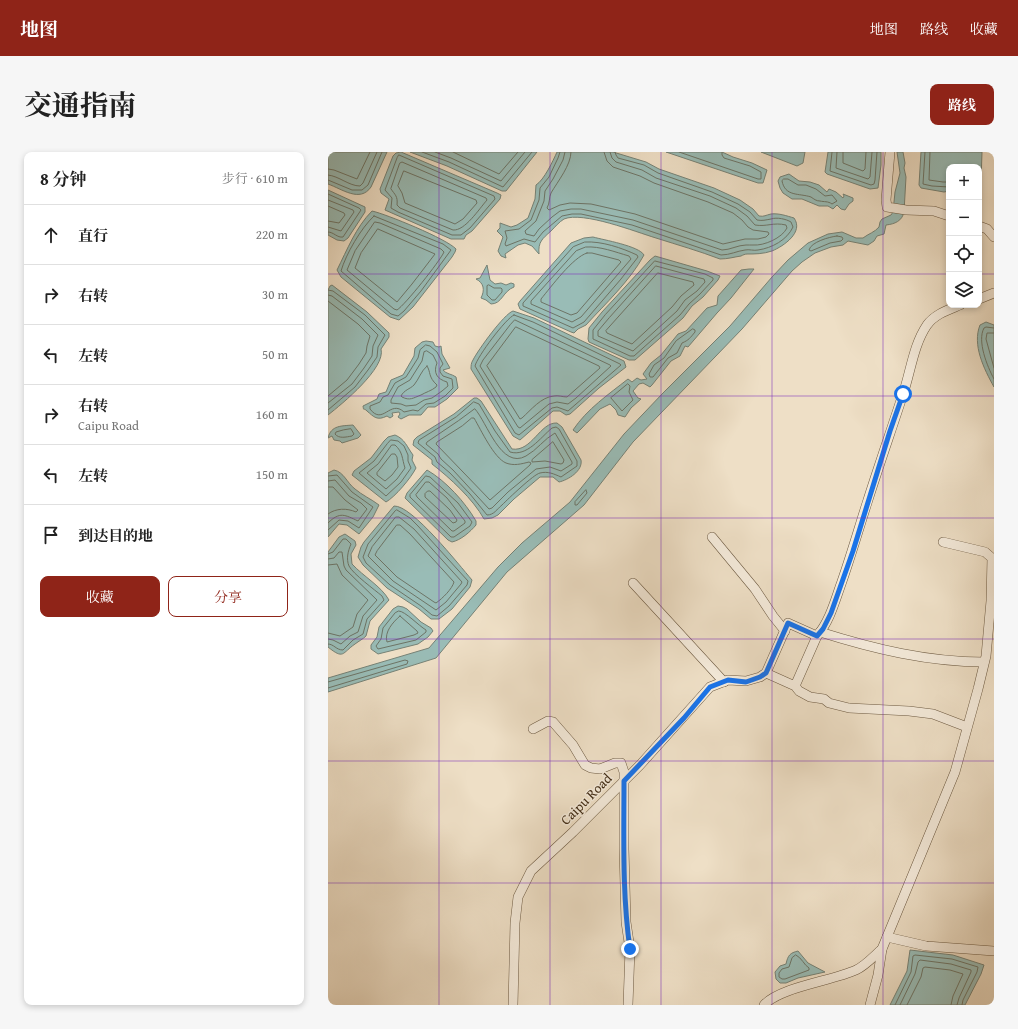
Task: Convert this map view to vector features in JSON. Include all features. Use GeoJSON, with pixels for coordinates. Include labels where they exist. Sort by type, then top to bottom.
{"type":"FeatureCollection","features":[{"type":"Feature","properties":{"kind":"street"},"geometry":{"type":"LineString","coordinates":[[890,152],[886,200],[887,207],[934,212],[946,215]]}},
{"type":"Feature","properties":{"kind":"street"},"geometry":{"type":"LineString","coordinates":[[982,227],[987,229],[994,237]]}},
{"type":"Feature","properties":{"kind":"street"},"geometry":{"type":"LineString","coordinates":[[982,298],[994,293]]}},
{"type":"Feature","properties":{"kind":"street"},"geometry":{"type":"LineString","coordinates":[[795,686],[819,634],[831,613],[853,551],[887,438],[911,368],[917,342],[927,324],[942,312],[952,308]]}},
{"type":"Feature","properties":{"kind":"street"},"geometry":{"type":"LineString","coordinates":[[712,538],[755,589],[785,631]]}},
{"type":"Feature","properties":{"kind":"street"},"geometry":{"type":"LineString","coordinates":[[870,1005],[878,975],[882,949],[955,772],[984,662],[991,601],[992,558],[985,552],[943,542]]}},
{"type":"Feature","properties":{"kind":"street"},"geometry":{"type":"LineString","coordinates":[[634,583],[724,682]]}},
{"type":"Feature","properties":{"kind":"street"},"geometry":{"type":"LineString","coordinates":[[967,726],[933,714],[909,711],[849,708],[829,703],[824,699],[810,697],[799,691],[795,686],[766,673],[788,623],[819,634],[914,656],[946,661],[984,662]]}},
{"type":"Feature","properties":{"kind":"street","name":"Caipu Road"},"geometry":{"type":"LineString","coordinates":[[513,1005],[515,923],[518,897],[531,871],[624,781],[679,723],[710,687],[728,680],[746,682],[766,673]]}},
{"type":"Feature","properties":{"kind":"street"},"geometry":{"type":"LineString","coordinates":[[533,729],[548,720],[553,722],[563,732],[586,765],[591,768],[600,769],[615,763],[621,763],[624,772],[626,922],[630,949],[628,1005]]}},
{"type":"Feature","properties":{"kind":"street"},"geometry":{"type":"LineString","coordinates":[[887,937],[926,946],[994,951]]}},
{"type":"Feature","properties":{"kind":"street"},"geometry":{"type":"LineString","coordinates":[[764,1005],[769,999],[797,988],[857,970],[882,949]]}},
{"type":"Feature","properties":{"kind":"water"},"geometry":{"type":"Polygon","coordinates":[[[328,152],[387,152],[371,187],[367,192],[356,194],[328,184],[328,152]]]}},
{"type":"Feature","properties":{"kind":"water"},"geometry":{"type":"Polygon","coordinates":[[[401,152],[497,193],[501,195],[500,199],[464,239],[451,239],[385,210],[389,199],[381,193],[380,189],[393,156],[396,153],[401,152]]]}},
{"type":"Feature","properties":{"kind":"water"},"geometry":{"type":"Polygon","coordinates":[[[410,152],[537,152],[506,191],[502,191],[447,166],[410,152]]]}},
{"type":"Feature","properties":{"kind":"water"},"geometry":{"type":"Polygon","coordinates":[[[557,152],[613,152],[646,162],[659,169],[714,188],[740,200],[753,209],[759,216],[777,214],[794,218],[796,223],[795,233],[782,246],[772,251],[720,259],[610,223],[573,217],[562,220],[543,239],[539,246],[539,254],[532,246],[525,243],[518,245],[505,254],[506,258],[501,256],[498,251],[503,237],[497,231],[500,228],[500,223],[511,227],[528,218],[535,199],[536,185],[545,175],[557,152]]]}},
{"type":"Feature","properties":{"kind":"water"},"geometry":{"type":"Polygon","coordinates":[[[666,152],[722,152],[767,170],[763,183],[758,183],[666,152]]]}},
{"type":"Feature","properties":{"kind":"water"},"geometry":{"type":"Polygon","coordinates":[[[761,152],[805,152],[803,163],[797,166],[761,152]]]}},
{"type":"Feature","properties":{"kind":"water"},"geometry":{"type":"Polygon","coordinates":[[[828,152],[881,152],[878,188],[870,189],[827,174],[825,172],[828,152]]]}},
{"type":"Feature","properties":{"kind":"water"},"geometry":{"type":"Polygon","coordinates":[[[897,152],[903,152],[906,177],[904,212],[900,220],[886,225],[884,234],[877,236],[874,241],[868,245],[848,241],[843,245],[831,247],[815,253],[792,271],[742,329],[633,442],[584,505],[507,572],[436,658],[328,692],[328,678],[429,648],[498,567],[522,543],[570,502],[624,434],[730,326],[788,260],[808,243],[828,234],[842,232],[856,238],[863,238],[877,229],[882,219],[891,215],[893,212],[895,192],[900,173],[897,152]]]}},
{"type":"Feature","properties":{"kind":"water"},"geometry":{"type":"Polygon","coordinates":[[[921,152],[982,152],[982,164],[946,164],[946,192],[921,188],[919,185],[921,152]]]}},
{"type":"Feature","properties":{"kind":"water"},"geometry":{"type":"Polygon","coordinates":[[[789,174],[799,181],[819,185],[827,192],[829,189],[836,192],[843,198],[843,194],[853,198],[853,201],[845,210],[841,209],[837,205],[833,209],[828,206],[819,206],[802,199],[792,199],[783,193],[778,181],[780,177],[789,174]]]}},
{"type":"Feature","properties":{"kind":"water"},"geometry":{"type":"Polygon","coordinates":[[[328,190],[365,207],[365,212],[348,238],[344,241],[337,240],[328,235],[328,190]]]}},
{"type":"Feature","properties":{"kind":"water"},"geometry":{"type":"Polygon","coordinates":[[[372,211],[429,233],[456,249],[452,257],[413,307],[399,320],[390,317],[341,277],[337,270],[361,224],[372,211]]]}},
{"type":"Feature","properties":{"kind":"water"},"geometry":{"type":"Polygon","coordinates":[[[593,237],[629,246],[644,255],[625,283],[586,325],[574,333],[520,309],[518,304],[520,301],[571,243],[584,238],[593,237]]]}},
{"type":"Feature","properties":{"kind":"water"},"geometry":{"type":"Polygon","coordinates":[[[655,256],[720,276],[683,318],[635,360],[629,360],[589,342],[589,328],[602,312],[655,256]]]}},
{"type":"Feature","properties":{"kind":"water"},"geometry":{"type":"Polygon","coordinates":[[[487,265],[490,280],[495,284],[514,284],[514,287],[507,291],[498,302],[491,304],[481,298],[483,287],[476,279],[480,278],[487,265]]]}},
{"type":"Feature","properties":{"kind":"water"},"geometry":{"type":"Polygon","coordinates":[[[754,269],[688,347],[685,346],[680,356],[671,361],[650,387],[643,383],[639,384],[633,391],[638,398],[641,399],[631,408],[625,417],[618,415],[616,410],[610,404],[600,409],[577,433],[573,430],[585,415],[628,379],[632,382],[637,378],[641,380],[647,379],[643,374],[651,363],[661,355],[678,334],[686,331],[707,308],[717,305],[718,296],[741,270],[754,269]]]}},
{"type":"Feature","properties":{"kind":"water"},"geometry":{"type":"Polygon","coordinates":[[[332,285],[367,312],[389,333],[389,337],[381,349],[381,357],[377,366],[370,375],[362,385],[328,415],[328,290],[332,285]]]}},
{"type":"Feature","properties":{"kind":"water"},"geometry":{"type":"Polygon","coordinates":[[[513,311],[534,318],[624,361],[626,367],[599,388],[570,414],[566,415],[560,411],[553,411],[520,440],[513,436],[471,369],[472,361],[485,341],[498,325],[513,311]]]}},
{"type":"Feature","properties":{"kind":"water"},"geometry":{"type":"Polygon","coordinates":[[[986,322],[994,325],[994,387],[986,373],[980,357],[977,341],[980,325],[986,322]]]}},
{"type":"Feature","properties":{"kind":"water"},"geometry":{"type":"Polygon","coordinates":[[[422,342],[433,342],[435,346],[441,346],[442,354],[450,368],[443,370],[456,377],[458,388],[447,399],[435,407],[428,407],[421,415],[409,415],[401,419],[398,417],[400,414],[399,412],[392,413],[393,416],[390,418],[387,416],[381,418],[374,417],[364,409],[363,406],[377,399],[379,394],[386,392],[391,380],[403,375],[414,356],[415,348],[422,342]]]}},
{"type":"Feature","properties":{"kind":"water"},"geometry":{"type":"Polygon","coordinates":[[[474,398],[481,401],[512,449],[519,449],[525,446],[546,427],[557,423],[562,427],[581,460],[580,468],[567,479],[559,482],[553,477],[540,477],[498,515],[492,518],[484,519],[461,489],[432,464],[432,460],[413,445],[414,440],[417,437],[454,414],[474,398]]]}},
{"type":"Feature","properties":{"kind":"water"},"geometry":{"type":"Polygon","coordinates":[[[353,425],[361,435],[358,438],[342,443],[334,440],[332,436],[328,438],[329,434],[334,428],[353,425]]]}},
{"type":"Feature","properties":{"kind":"water"},"geometry":{"type":"Polygon","coordinates":[[[395,435],[404,441],[413,455],[412,460],[416,468],[402,487],[386,502],[352,475],[354,471],[371,458],[388,437],[395,435]]]}},
{"type":"Feature","properties":{"kind":"water"},"geometry":{"type":"Polygon","coordinates":[[[334,470],[343,475],[352,487],[379,505],[373,517],[359,534],[347,525],[339,524],[328,537],[328,473],[334,470]]]}},
{"type":"Feature","properties":{"kind":"water"},"geometry":{"type":"Polygon","coordinates":[[[427,470],[454,492],[476,521],[476,525],[462,538],[452,542],[448,540],[405,498],[407,493],[427,470]]]}},
{"type":"Feature","properties":{"kind":"water"},"geometry":{"type":"Polygon","coordinates":[[[394,506],[402,508],[423,525],[472,580],[470,587],[452,609],[439,619],[431,619],[419,609],[387,588],[363,565],[358,557],[364,542],[394,506]]]}},
{"type":"Feature","properties":{"kind":"water"},"geometry":{"type":"Polygon","coordinates":[[[345,534],[355,541],[356,545],[351,554],[352,564],[382,590],[389,600],[370,621],[366,636],[343,654],[340,654],[328,647],[328,552],[339,537],[345,534]]]}},
{"type":"Feature","properties":{"kind":"water"},"geometry":{"type":"Polygon","coordinates":[[[398,606],[407,609],[433,631],[428,637],[418,644],[378,654],[371,649],[371,645],[377,637],[379,627],[393,609],[398,606]]]}},
{"type":"Feature","properties":{"kind":"water"},"geometry":{"type":"Polygon","coordinates":[[[910,950],[953,955],[984,965],[965,1005],[890,1005],[907,971],[910,950]]]}},
{"type":"Feature","properties":{"kind":"water"},"geometry":{"type":"Polygon","coordinates":[[[798,951],[808,963],[825,972],[798,978],[786,983],[780,983],[776,979],[775,972],[780,966],[786,964],[790,955],[798,951]]]}},
{"type":"Feature","properties":{"kind":"route"},"geometry":{"type":"LineString","coordinates":[[630,949],[626,922],[624,781],[684,718],[710,687],[728,680],[746,682],[766,673],[788,623],[817,636],[823,629],[831,613],[853,551],[867,503],[903,394]]}}]}
